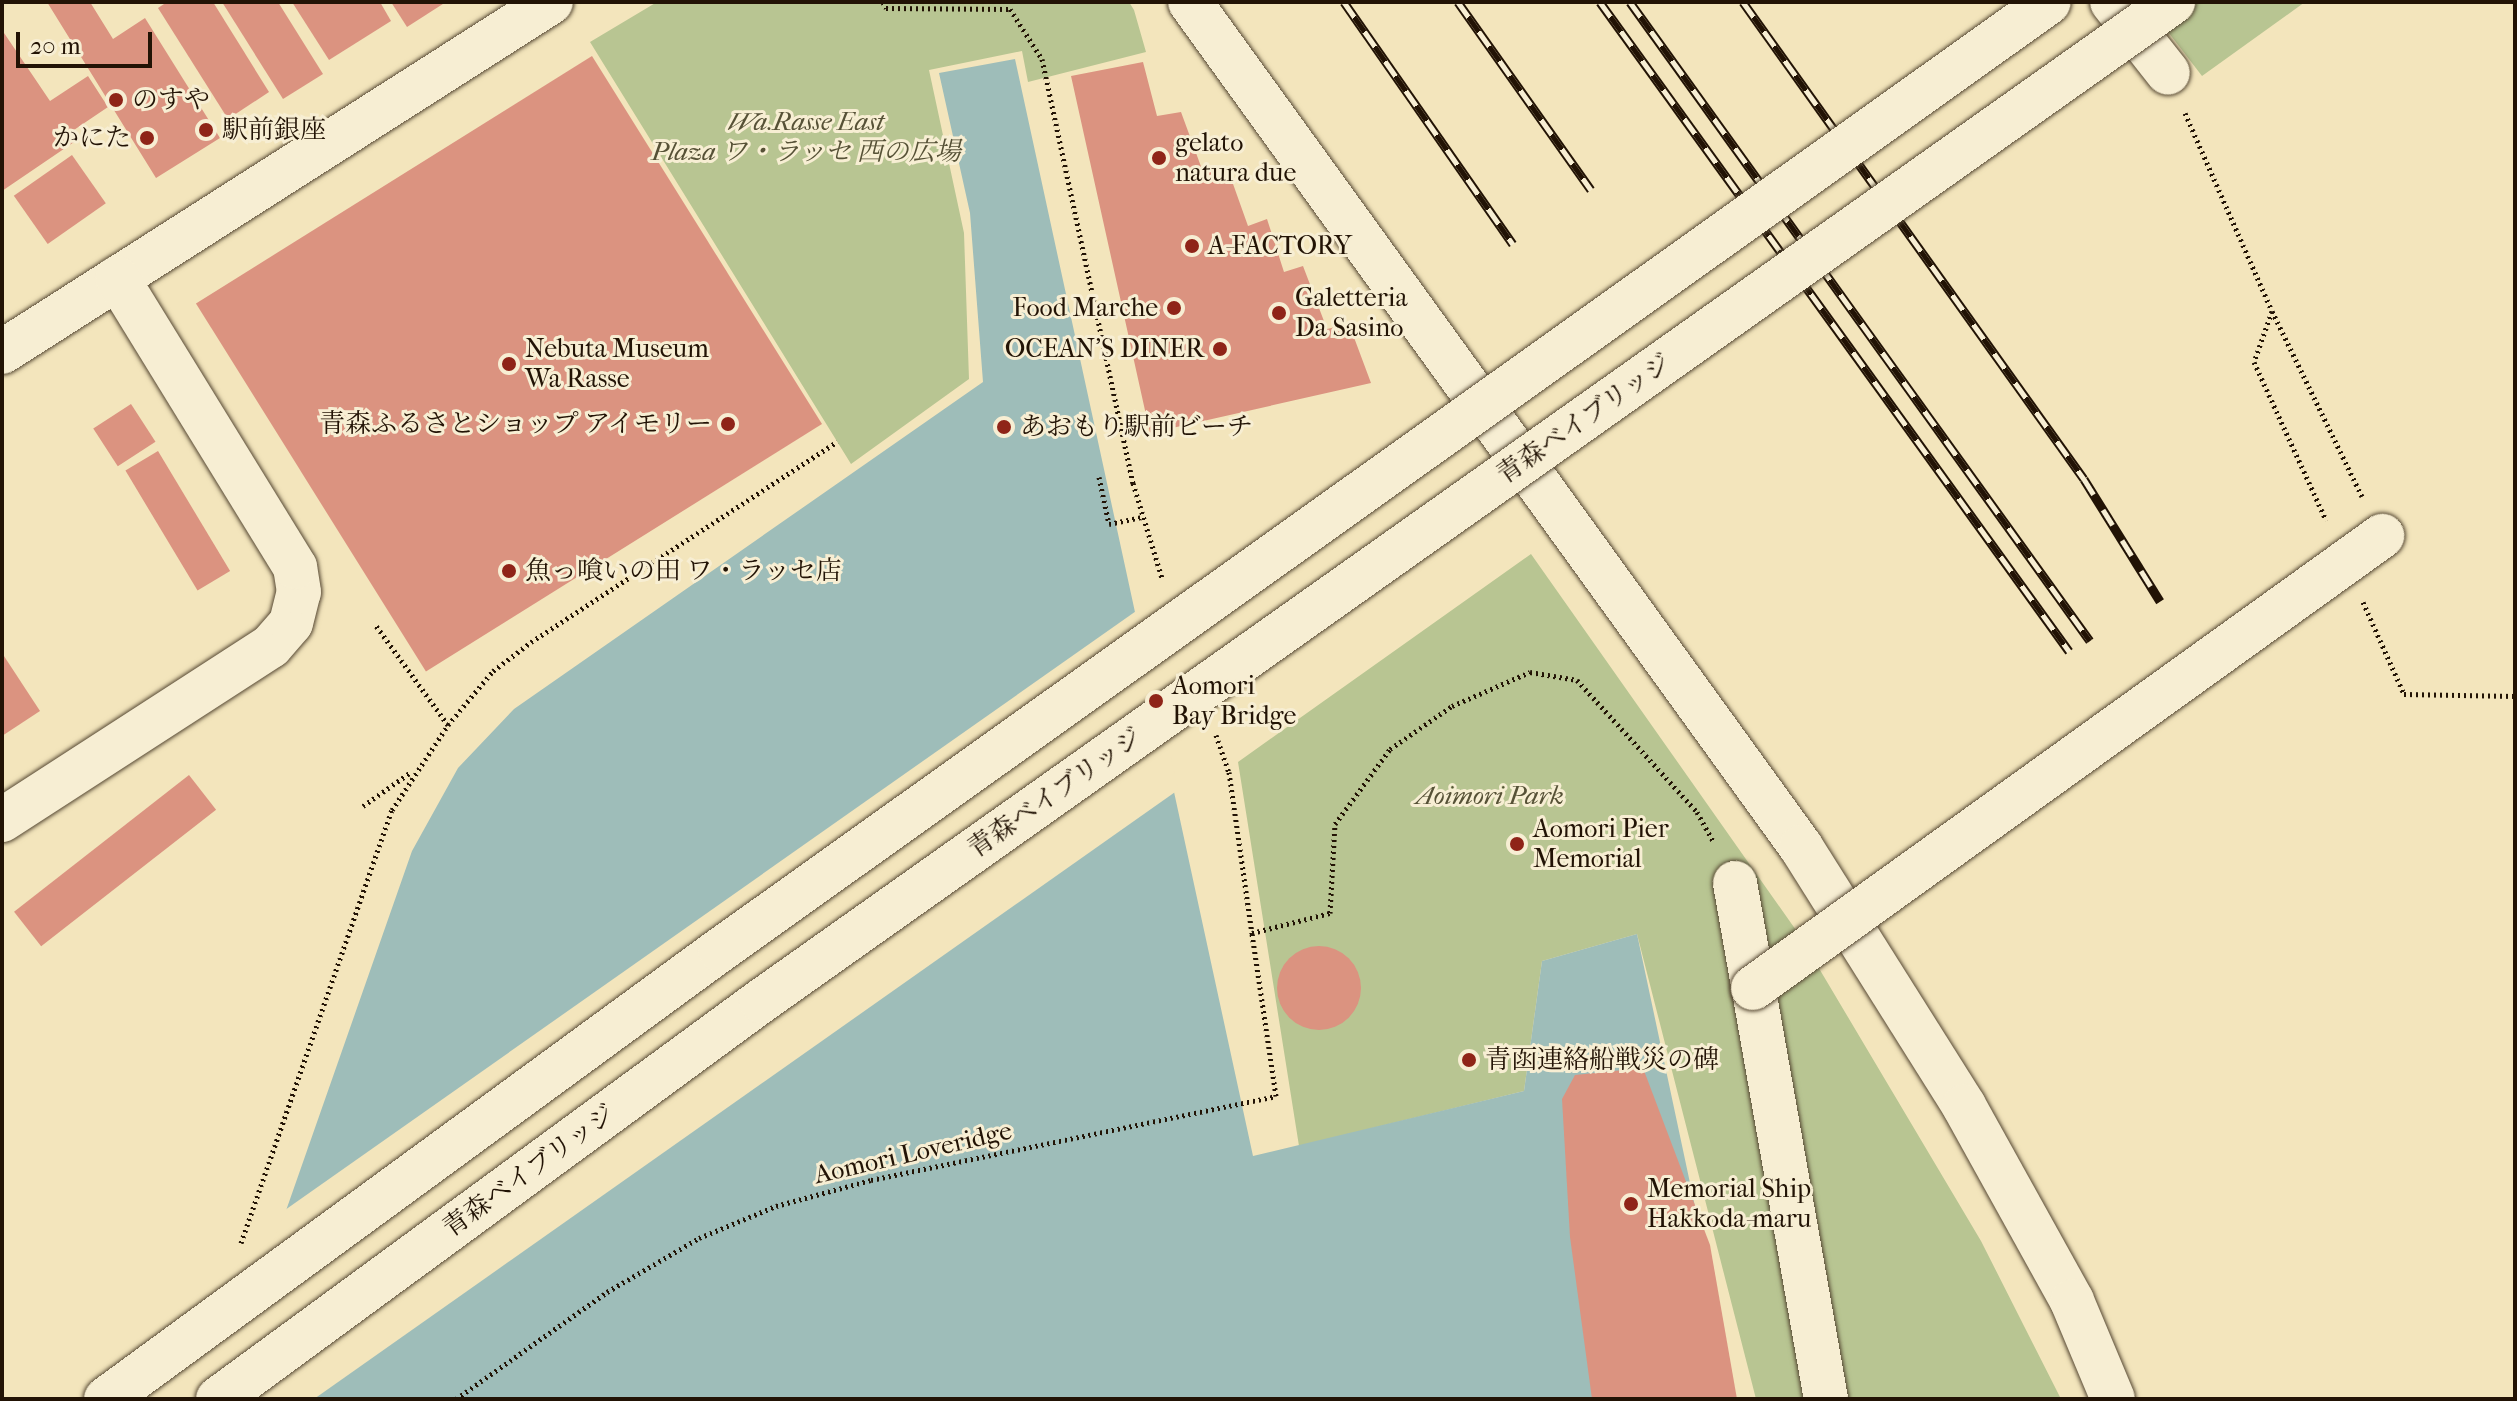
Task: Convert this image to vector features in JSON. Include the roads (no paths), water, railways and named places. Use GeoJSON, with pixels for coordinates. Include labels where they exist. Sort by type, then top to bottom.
{"type":"FeatureCollection","features":[{"type":"Feature","properties":{"kind":"street"},"geometry":{"type":"LineString","coordinates":[[2,352],[551,2]]}},
{"type":"Feature","properties":{"kind":"street"},"geometry":{"type":"LineString","coordinates":[[1190,2],[1801,847],[1972,1120],[2072,1301],[2113,1399]]}},
{"type":"Feature","properties":{"kind":"street"},"geometry":{"type":"LineString","coordinates":[[106,1399],[720,950],[2049,2]]}},
{"type":"Feature","properties":{"kind":"street"},"geometry":{"type":"LineString","coordinates":[[2112,2],[2168,73]]}},
{"type":"Feature","properties":{"kind":"street","name":"青森ベイブリッジ"},"geometry":{"type":"LineString","coordinates":[[218,1399],[761,1001],[2173,2]]}},
{"type":"Feature","properties":{"kind":"street"},"geometry":{"type":"LineString","coordinates":[[2,820],[271,646],[291,623],[299,592],[295,567],[117,278]]}},
{"type":"Feature","properties":{"kind":"street"},"geometry":{"type":"LineString","coordinates":[[1753,988],[2382,536]]}},
{"type":"Feature","properties":{"kind":"street"},"geometry":{"type":"LineString","coordinates":[[1735,883],[1826,1399]]}},
{"type":"Feature","properties":{"kind":"water"},"geometry":{"type":"Polygon","coordinates":[[[1015,59],[1253,1156],[1524,1091],[1542,961],[1637,934],[1736,1399],[220,1399],[412,851],[458,768],[514,709],[983,382],[970,213],[939,73],[1015,59]]]}},
{"type":"Feature","properties":{"kind":"railway"},"geometry":{"type":"LineString","coordinates":[[1344,2],[1513,244]]}},
{"type":"Feature","properties":{"kind":"railway"},"geometry":{"type":"LineString","coordinates":[[1458,2],[1591,190]]}},
{"type":"Feature","properties":{"kind":"railway"},"geometry":{"type":"LineString","coordinates":[[1600,2],[2069,651]]}},
{"type":"Feature","properties":{"kind":"railway"},"geometry":{"type":"LineString","coordinates":[[1630,2],[2090,641]]}},
{"type":"Feature","properties":{"kind":"railway"},"geometry":{"type":"LineString","coordinates":[[1743,2],[2084,479],[2160,601]]}},
{"type":"Feature","properties":{"kind":"place","name":"のすや"},"geometry":{"type":"Point","coordinates":[116,100]}},
{"type":"Feature","properties":{"kind":"place","name":"駅前銀座"},"geometry":{"type":"Point","coordinates":[206,130]}},
{"type":"Feature","properties":{"kind":"place","name":"かにた"},"geometry":{"type":"Point","coordinates":[147,138]}},
{"type":"Feature","properties":{"kind":"place","name":"gelato natura due"},"geometry":{"type":"Point","coordinates":[1159,158]}},
{"type":"Feature","properties":{"kind":"place","name":"A-FACTORY"},"geometry":{"type":"Point","coordinates":[1192,246]}},
{"type":"Feature","properties":{"kind":"place","name":"Food Marche"},"geometry":{"type":"Point","coordinates":[1174,308]}},
{"type":"Feature","properties":{"kind":"place","name":"Galetteria Da Sasino"},"geometry":{"type":"Point","coordinates":[1279,313]}},
{"type":"Feature","properties":{"kind":"place","name":"OCEAN’S DINER"},"geometry":{"type":"Point","coordinates":[1220,349]}},
{"type":"Feature","properties":{"kind":"place","name":"Nebuta Museum Wa Rasse"},"geometry":{"type":"Point","coordinates":[509,364]}},
{"type":"Feature","properties":{"kind":"place","name":"青森ふるさとショップ アイモリー"},"geometry":{"type":"Point","coordinates":[728,424]}},
{"type":"Feature","properties":{"kind":"place","name":"あおもり駅前ビーチ"},"geometry":{"type":"Point","coordinates":[1004,427]}},
{"type":"Feature","properties":{"kind":"place","name":"魚っ喰いの田 ワ・ラッセ店"},"geometry":{"type":"Point","coordinates":[509,571]}},
{"type":"Feature","properties":{"kind":"place","name":"Aomori Bay Bridge"},"geometry":{"type":"Point","coordinates":[1156,701]}},
{"type":"Feature","properties":{"kind":"place","name":"Aomori Pier Memorial"},"geometry":{"type":"Point","coordinates":[1517,844]}},
{"type":"Feature","properties":{"kind":"place","name":"青函連絡船戦災の碑"},"geometry":{"type":"Point","coordinates":[1469,1060]}},
{"type":"Feature","properties":{"kind":"place","name":"Memorial Ship Hakkoda-maru"},"geometry":{"type":"Point","coordinates":[1631,1204]}},
{"type":"Feature","properties":{"kind":"park label","name":"Wa.Rasse East Plaza ワ・ラッセ 西の広場"},"geometry":{"type":"Point","coordinates":[806,137]}},
{"type":"Feature","properties":{"kind":"park label","name":"Aoimori Park"},"geometry":{"type":"Point","coordinates":[1490,796]}}]}
